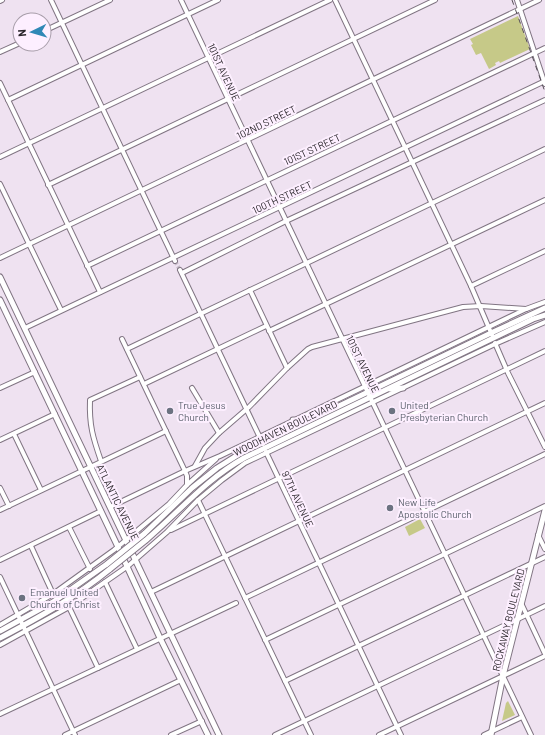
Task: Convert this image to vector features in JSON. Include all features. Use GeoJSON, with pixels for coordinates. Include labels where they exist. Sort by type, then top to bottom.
{"type":"FeatureCollection","features":[{"type":"Feature","properties":{"kind":"main road","name":"ATLANTIC AVENUE"},"geometry":{"type":"LineString","coordinates":[[0,276],[219,735]]}},
{"type":"Feature","properties":{"kind":"main road","name":"ATLANTIC AVENUE"},"geometry":{"type":"LineString","coordinates":[[0,300],[128,566],[160,638],[208,735]]}},
{"type":"Feature","properties":{"kind":"main road","name":"WOODHAVEN BOULEVARD"},"geometry":{"type":"LineString","coordinates":[[0,632],[22,623],[69,599],[146,540],[165,524],[194,494],[212,479],[263,444],[366,389],[545,308]]}},
{"type":"Feature","properties":{"kind":"main road","name":"WOODHAVEN BOULEVARD"},"geometry":{"type":"LineString","coordinates":[[0,638],[107,564],[144,534],[192,488],[232,458],[371,400],[386,390],[494,341],[533,319],[545,315]]}},
{"type":"Feature","properties":{"kind":"main road"},"geometry":{"type":"LineString","coordinates":[[386,390],[403,388]]}},
{"type":"Feature","properties":{"kind":"main road"},"geometry":{"type":"LineString","coordinates":[[293,420],[306,421]]}},
{"type":"Feature","properties":{"kind":"main road","name":"ROCKAWAY BOULEVARD"},"geometry":{"type":"LineString","coordinates":[[491,733],[503,676],[545,510]]}},
{"type":"Feature","properties":{"kind":"street"},"geometry":{"type":"LineString","coordinates":[[51,0],[174,259]]}},
{"type":"Feature","properties":{"kind":"street"},"geometry":{"type":"LineString","coordinates":[[52,28],[110,0]]}},
{"type":"Feature","properties":{"kind":"street","name":"101ST AVENUE"},"geometry":{"type":"LineString","coordinates":[[181,0],[531,735]]}},
{"type":"Feature","properties":{"kind":"street"},"geometry":{"type":"LineString","coordinates":[[8,100],[218,0]]}},
{"type":"Feature","properties":{"kind":"street"},"geometry":{"type":"LineString","coordinates":[[0,157],[330,0]]}},
{"type":"Feature","properties":{"kind":"street"},"geometry":{"type":"LineString","coordinates":[[335,0],[472,286],[506,370],[545,447]]}},
{"type":"Feature","properties":{"kind":"street"},"geometry":{"type":"LineString","coordinates":[[48,185],[435,0]]}},
{"type":"Feature","properties":{"kind":"street"},"geometry":{"type":"LineString","coordinates":[[517,0],[545,82]]}},
{"type":"Feature","properties":{"kind":"street","name":"102ND STREET"},"geometry":{"type":"LineString","coordinates":[[0,258],[539,0]]}},
{"type":"Feature","properties":{"kind":"street"},"geometry":{"type":"LineString","coordinates":[[0,52],[12,47]]}},
{"type":"Feature","properties":{"kind":"street","name":"101ST STREET"},"geometry":{"type":"LineString","coordinates":[[87,266],[545,48]]}},
{"type":"Feature","properties":{"kind":"street","name":"100TH STREET"},"geometry":{"type":"LineString","coordinates":[[25,328],[61,310],[174,259],[279,207],[545,82]]}},
{"type":"Feature","properties":{"kind":"street"},"geometry":{"type":"LineString","coordinates":[[0,83],[100,292]]}},
{"type":"Feature","properties":{"kind":"street"},"geometry":{"type":"LineString","coordinates":[[286,221],[545,100]]}},
{"type":"Feature","properties":{"kind":"street"},"geometry":{"type":"LineString","coordinates":[[127,349],[545,150]]}},
{"type":"Feature","properties":{"kind":"street"},"geometry":{"type":"LineString","coordinates":[[0,184],[61,310]]}},
{"type":"Feature","properties":{"kind":"street"},"geometry":{"type":"LineString","coordinates":[[269,331],[545,200]]}},
{"type":"Feature","properties":{"kind":"street","name":"97TH AVENUE"},"geometry":{"type":"LineString","coordinates":[[286,221],[181,271],[401,735]]}},
{"type":"Feature","properties":{"kind":"street"},"geometry":{"type":"LineString","coordinates":[[472,286],[545,250]]}},
{"type":"Feature","properties":{"kind":"street"},"geometry":{"type":"LineString","coordinates":[[250,290],[287,368]]}},
{"type":"Feature","properties":{"kind":"street","name":"WOODHAVEN BOULEVARD"},"geometry":{"type":"LineString","coordinates":[[110,507],[293,420],[366,389],[526,309],[545,302]]}},
{"type":"Feature","properties":{"kind":"street"},"geometry":{"type":"LineString","coordinates":[[195,466],[205,448],[219,433],[308,350],[342,338],[470,306],[526,309]]}},
{"type":"Feature","properties":{"kind":"street","name":"WOODHAVEN BOULEVARD"},"geometry":{"type":"LineString","coordinates":[[128,566],[167,532],[198,500],[245,463],[371,400],[403,388],[494,341],[545,322]]}},
{"type":"Feature","properties":{"kind":"street"},"geometry":{"type":"LineString","coordinates":[[144,384],[266,326]]}},
{"type":"Feature","properties":{"kind":"street"},"geometry":{"type":"LineString","coordinates":[[122,339],[185,471],[187,476],[187,485]]}},
{"type":"Feature","properties":{"kind":"street"},"geometry":{"type":"LineString","coordinates":[[167,532],[545,351]]}},
{"type":"Feature","properties":{"kind":"street"},"geometry":{"type":"LineString","coordinates":[[0,388],[35,372]]}},
{"type":"Feature","properties":{"kind":"street","name":"ATLANTIC AVENUE"},"geometry":{"type":"LineString","coordinates":[[102,461],[92,434],[90,400],[140,377]]}},
{"type":"Feature","properties":{"kind":"street"},"geometry":{"type":"LineString","coordinates":[[192,388],[219,433]]}},
{"type":"Feature","properties":{"kind":"street"},"geometry":{"type":"LineString","coordinates":[[151,592],[545,403]]}},
{"type":"Feature","properties":{"kind":"street"},"geometry":{"type":"LineString","coordinates":[[0,440],[55,414]]}},
{"type":"Feature","properties":{"kind":"street"},"geometry":{"type":"LineString","coordinates":[[0,510],[166,431]]}},
{"type":"Feature","properties":{"kind":"street"},"geometry":{"type":"LineString","coordinates":[[14,434],[41,490]]}},
{"type":"Feature","properties":{"kind":"street"},"geometry":{"type":"LineString","coordinates":[[245,598],[545,454]]}},
{"type":"Feature","properties":{"kind":"street","name":"WOODHAVEN BOULEVARD"},"geometry":{"type":"LineString","coordinates":[[0,625],[53,594],[90,569],[144,527],[187,485],[220,456]]}},
{"type":"Feature","properties":{"kind":"street"},"geometry":{"type":"LineString","coordinates":[[0,488],[8,506]]}},
{"type":"Feature","properties":{"kind":"street"},"geometry":{"type":"LineString","coordinates":[[198,500],[311,735]]}},
{"type":"Feature","properties":{"kind":"street"},"geometry":{"type":"LineString","coordinates":[[265,640],[545,506]]}},
{"type":"Feature","properties":{"kind":"street"},"geometry":{"type":"LineString","coordinates":[[0,560],[101,511]]}},
{"type":"Feature","properties":{"kind":"street"},"geometry":{"type":"LineString","coordinates":[[69,527],[90,569]]}},
{"type":"Feature","properties":{"kind":"street"},"geometry":{"type":"LineString","coordinates":[[538,535],[545,549]]}},
{"type":"Feature","properties":{"kind":"street"},"geometry":{"type":"LineString","coordinates":[[31,546],[53,594]]}},
{"type":"Feature","properties":{"kind":"street"},"geometry":{"type":"LineString","coordinates":[[285,681],[545,557]]}},
{"type":"Feature","properties":{"kind":"street"},"geometry":{"type":"LineString","coordinates":[[0,645],[69,607],[128,566]]}},
{"type":"Feature","properties":{"kind":"street"},"geometry":{"type":"LineString","coordinates":[[0,577],[74,733]]}},
{"type":"Feature","properties":{"kind":"street"},"geometry":{"type":"LineString","coordinates":[[105,582],[137,649]]}},
{"type":"Feature","properties":{"kind":"street"},"geometry":{"type":"LineString","coordinates":[[0,714],[236,603]]}},
{"type":"Feature","properties":{"kind":"street"},"geometry":{"type":"LineString","coordinates":[[379,735],[545,655],[522,605]]}},
{"type":"Feature","properties":{"kind":"street"},"geometry":{"type":"LineString","coordinates":[[275,735],[545,606]]}},
{"type":"Feature","properties":{"kind":"street"},"geometry":{"type":"LineString","coordinates":[[69,607],[98,668]]}},
{"type":"Feature","properties":{"kind":"street"},"geometry":{"type":"LineString","coordinates":[[65,735],[74,733],[181,680]]}},
{"type":"Feature","properties":{"kind":"street"},"geometry":{"type":"LineString","coordinates":[[484,735],[491,733],[522,716]]}},
{"type":"Feature","properties":{"kind":"street"},"geometry":{"type":"LineString","coordinates":[[171,735],[202,721]]}},
{"type":"Feature","properties":{"kind":"green space"},"geometry":{"type":"Polygon","coordinates":[[[518,16],[530,49],[500,63],[499,61],[495,63],[496,65],[489,69],[481,53],[476,55],[470,39],[518,16]]]}},
{"type":"Feature","properties":{"kind":"green space"},"geometry":{"type":"Polygon","coordinates":[[[420,519],[425,528],[409,536],[405,527],[420,519]]]}},
{"type":"Feature","properties":{"kind":"green space"},"geometry":{"type":"Polygon","coordinates":[[[508,701],[515,715],[502,721],[506,703],[508,701]]]}},
{"type":"Feature","properties":{"kind":"tunnel"},"geometry":{"type":"LineString","coordinates":[[175,261],[180,270]]}},
{"type":"Feature","properties":{"kind":"railway"},"geometry":{"type":"LineString","coordinates":[[512,0],[545,92]]}},
{"type":"Feature","properties":{"kind":"place","name":"True Jesus Church"},"geometry":{"type":"Point","coordinates":[170,411]}},
{"type":"Feature","properties":{"kind":"place","name":"United Presbyterian Church"},"geometry":{"type":"Point","coordinates":[392,411]}},
{"type":"Feature","properties":{"kind":"place","name":"New Life Apostolic Church"},"geometry":{"type":"Point","coordinates":[390,508]}},
{"type":"Feature","properties":{"kind":"place","name":"Emanuel United Church of Christ"},"geometry":{"type":"Point","coordinates":[22,598]}}]}
